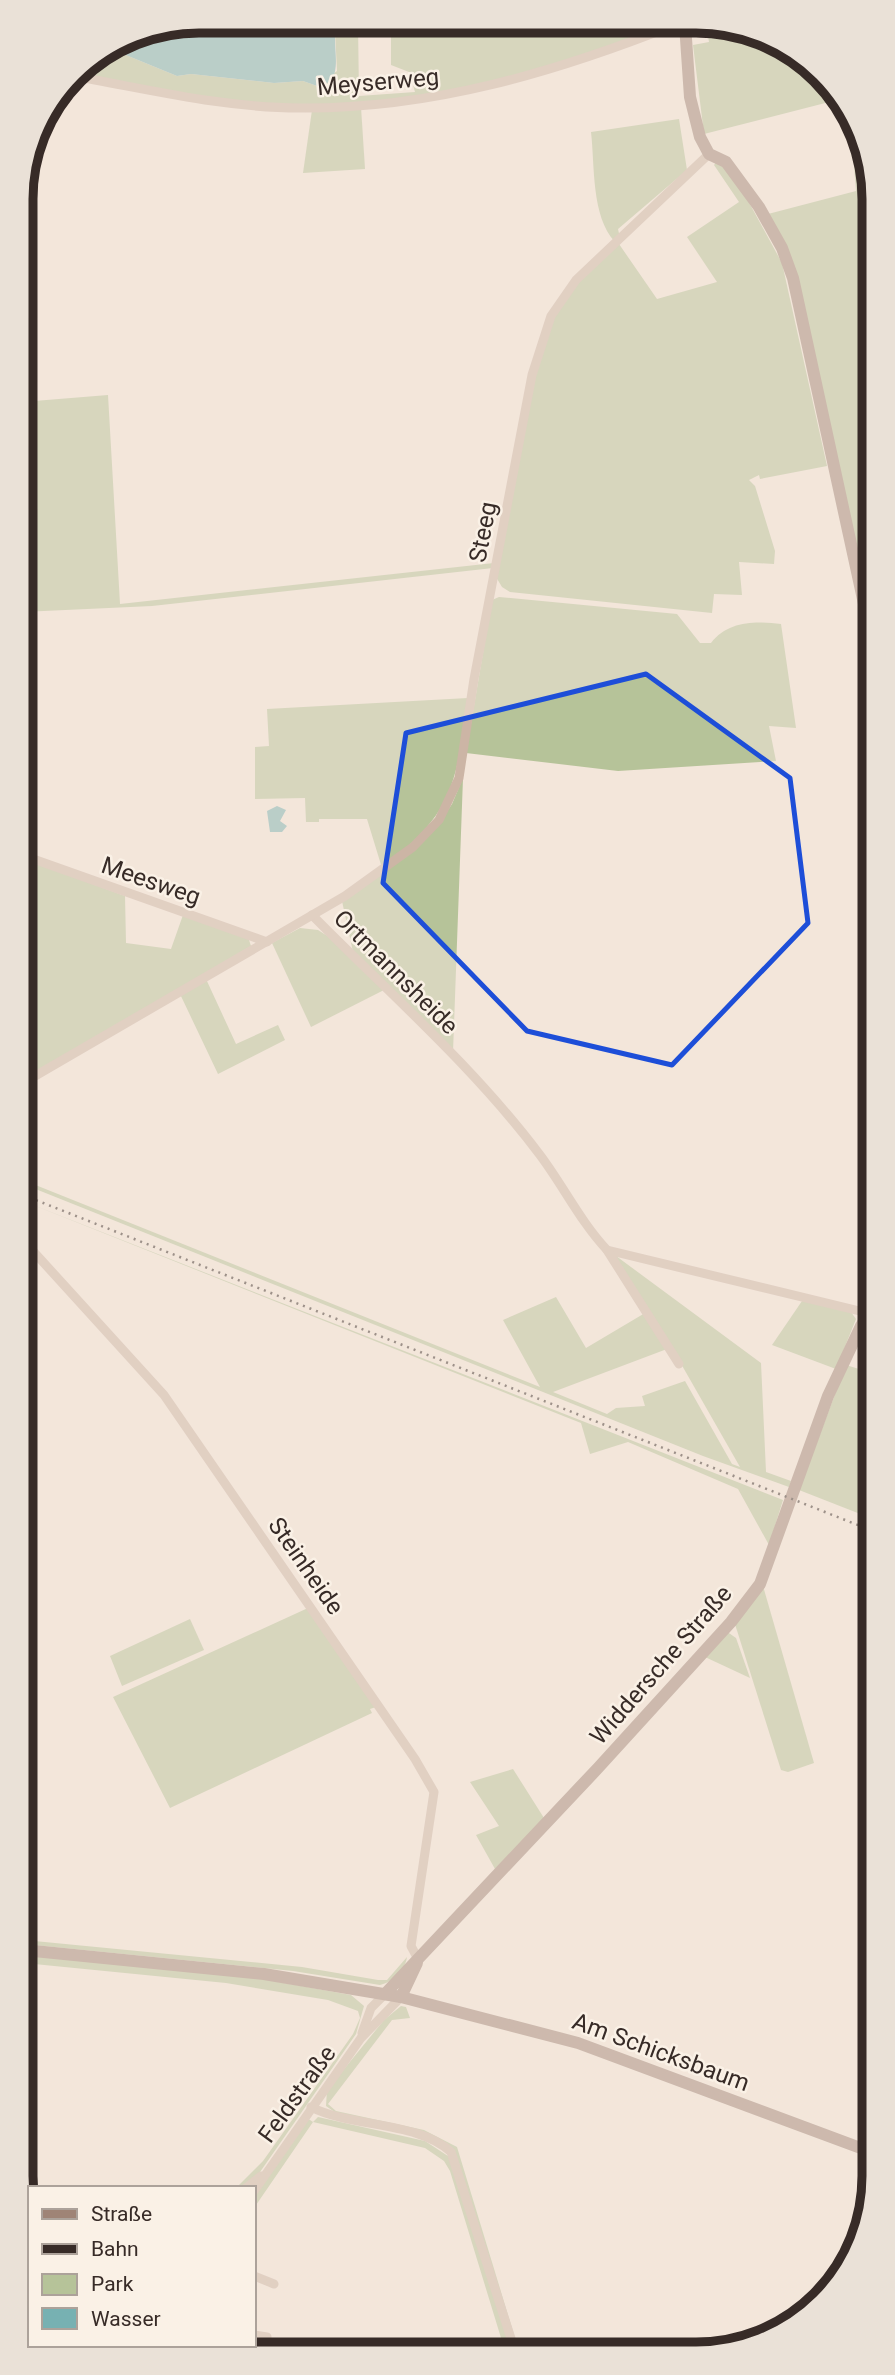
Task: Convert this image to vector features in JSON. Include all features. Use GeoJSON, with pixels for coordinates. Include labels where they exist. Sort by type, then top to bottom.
{"type":"FeatureCollection","features":[{"type":"Feature","properties":{"kind":"street","name":"Meyserweg"},"geometry":{"type":"LineString","coordinates":[[86,78],[198,99],[249,104],[300,108],[379,104],[486,88],[584,60],[654,33]]}},
{"type":"Feature","properties":{"kind":"street"},"geometry":{"type":"LineString","coordinates":[[686,33],[690,97],[700,137],[709,154],[726,162],[759,207],[782,248],[793,278],[862,594]]}},
{"type":"Feature","properties":{"kind":"street","name":"Steeg"},"geometry":{"type":"LineString","coordinates":[[312,915],[345,897],[413,847],[439,820],[451,800],[459,778],[474,679],[533,375],[551,316],[576,280],[709,154]]}},
{"type":"Feature","properties":{"kind":"street","name":"Meesweg"},"geometry":{"type":"LineString","coordinates":[[34,859],[267,942]]}},
{"type":"Feature","properties":{"kind":"street","name":"Ortmannsheide"},"geometry":{"type":"LineString","coordinates":[[34,1077],[312,915],[472,1076],[540,1155],[585,1226],[607,1250],[679,1364]]}},
{"type":"Feature","properties":{"kind":"street"},"geometry":{"type":"LineString","coordinates":[[607,1250],[861,1310]]}},
{"type":"Feature","properties":{"kind":"street","name":"Steinheide"},"geometry":{"type":"LineString","coordinates":[[33,1252],[164,1395],[415,1759],[434,1792],[411,1946],[418,1959]]}},
{"type":"Feature","properties":{"kind":"street","name":"Widdersche Straße"},"geometry":{"type":"LineString","coordinates":[[385,1994],[607,1758],[731,1622],[760,1584],[828,1396],[861,1325]]}},
{"type":"Feature","properties":{"kind":"street","name":"Am Schicksbaum"},"geometry":{"type":"LineString","coordinates":[[33,1951],[226,1969],[401,1997],[578,2043],[861,2148]]}},
{"type":"Feature","properties":{"kind":"street"},"geometry":{"type":"LineString","coordinates":[[401,1997],[418,1959]]}},
{"type":"Feature","properties":{"kind":"street","name":"Feldstraße"},"geometry":{"type":"LineString","coordinates":[[360,2038],[371,2008],[385,1994]]}},
{"type":"Feature","properties":{"kind":"street","name":"Feldstraße"},"geometry":{"type":"LineString","coordinates":[[256,2188],[360,2038],[401,1997]]}},
{"type":"Feature","properties":{"kind":"street"},"geometry":{"type":"LineString","coordinates":[[311,2107],[336,2117],[426,2137],[452,2152],[512,2342]]}},
{"type":"Feature","properties":{"kind":"street","name":"Feldstraße"},"geometry":{"type":"LineString","coordinates":[[248,2186],[265,2172]]}},
{"type":"Feature","properties":{"kind":"street"},"geometry":{"type":"LineString","coordinates":[[256,2277],[274,2284]]}},
{"type":"Feature","properties":{"kind":"street"},"geometry":{"type":"LineString","coordinates":[[256,2335],[267,2337]]}},
{"type":"Feature","properties":{"kind":"highlighted area"},"geometry":{"type":"Polygon","coordinates":[[[646,674],[790,778],[808,923],[672,1065],[527,1031],[383,883],[406,733],[646,674]]]}},
{"type":"Feature","properties":{"kind":"green space"},"geometry":{"type":"Polygon","coordinates":[[[335,33],[358,33],[359,96],[415,92],[409,72],[391,65],[391,33],[644,33],[578,58],[487,84],[440,94],[347,105],[244,103],[88,76],[120,53],[177,76],[191,74],[274,83],[303,81],[317,86],[337,71],[335,33]]]}},
{"type":"Feature","properties":{"kind":"green space"},"geometry":{"type":"Polygon","coordinates":[[[708,34],[728,36],[769,50],[805,74],[830,102],[704,134],[693,45],[709,42],[708,34]]]}},
{"type":"Feature","properties":{"kind":"green space"},"geometry":{"type":"Polygon","coordinates":[[[361,107],[365,169],[303,173],[312,110],[361,107]]]}},
{"type":"Feature","properties":{"kind":"green space"},"geometry":{"type":"Polygon","coordinates":[[[679,119],[687,170],[618,229],[620,238],[615,242],[607,231],[598,205],[591,132],[679,119]]]}},
{"type":"Feature","properties":{"kind":"green space"},"geometry":{"type":"Polygon","coordinates":[[[852,146],[859,167],[862,199],[862,579],[798,284],[768,214],[856,191],[852,146]]]}},
{"type":"Feature","properties":{"kind":"green space"},"geometry":{"type":"Polygon","coordinates":[[[718,160],[746,197],[782,263],[827,466],[760,479],[759,475],[749,480],[755,486],[775,551],[774,564],[739,562],[742,595],[714,594],[712,613],[510,592],[502,587],[496,577],[535,377],[554,317],[576,284],[619,244],[657,299],[717,282],[687,237],[739,202],[714,165],[718,160]]]}},
{"type":"Feature","properties":{"kind":"green space"},"geometry":{"type":"Polygon","coordinates":[[[108,395],[120,604],[494,563],[493,568],[152,606],[34,611],[34,401],[108,395]]]}},
{"type":"Feature","properties":{"kind":"green space"},"geometry":{"type":"Polygon","coordinates":[[[499,597],[677,614],[700,643],[711,643],[725,630],[743,624],[781,624],[796,728],[769,726],[776,761],[618,771],[466,753],[492,600],[499,597]]]}},
{"type":"Feature","properties":{"kind":"green space"},"geometry":{"type":"Polygon","coordinates":[[[468,698],[460,753],[448,795],[424,830],[382,868],[367,819],[319,819],[319,822],[306,822],[305,798],[255,799],[255,747],[269,746],[267,709],[468,698]]]}},
{"type":"Feature","properties":{"kind":"green space"},"geometry":{"type":"Polygon","coordinates":[[[463,778],[453,1052],[353,952],[342,901],[438,825],[452,804],[463,778]]]}},
{"type":"Feature","properties":{"kind":"green space"},"geometry":{"type":"Polygon","coordinates":[[[34,862],[125,896],[126,943],[171,949],[183,915],[248,937],[251,946],[34,1074],[34,862]]]}},
{"type":"Feature","properties":{"kind":"green space"},"geometry":{"type":"Polygon","coordinates":[[[300,928],[318,930],[329,937],[384,990],[311,1027],[272,943],[300,928]]]}},
{"type":"Feature","properties":{"kind":"green space"},"geometry":{"type":"Polygon","coordinates":[[[206,979],[236,1044],[278,1025],[285,1040],[218,1074],[180,994],[206,979]]]}},
{"type":"Feature","properties":{"kind":"green space"},"geometry":{"type":"Polygon","coordinates":[[[33,1184],[540,1387],[503,1320],[556,1297],[586,1348],[645,1313],[667,1349],[553,1392],[607,1414],[616,1408],[645,1406],[642,1396],[685,1381],[732,1464],[740,1467],[672,1348],[612,1253],[761,1363],[766,1472],[791,1481],[789,1487],[703,1456],[33,1188],[33,1184]]]}},
{"type":"Feature","properties":{"kind":"green space"},"geometry":{"type":"Polygon","coordinates":[[[33,1205],[783,1500],[769,1545],[738,1489],[628,1442],[590,1454],[581,1423],[33,1205]]]}},
{"type":"Feature","properties":{"kind":"green space"},"geometry":{"type":"Polygon","coordinates":[[[802,1301],[851,1312],[856,1319],[836,1369],[772,1345],[802,1301]]]}},
{"type":"Feature","properties":{"kind":"green space"},"geometry":{"type":"Polygon","coordinates":[[[846,1365],[861,1370],[861,1514],[799,1490],[846,1365]]]}},
{"type":"Feature","properties":{"kind":"green space"},"geometry":{"type":"Polygon","coordinates":[[[763,1586],[814,1763],[788,1772],[781,1770],[734,1621],[763,1586]]]}},
{"type":"Feature","properties":{"kind":"green space"},"geometry":{"type":"Polygon","coordinates":[[[308,1608],[376,1707],[370,1709],[372,1713],[170,1808],[113,1697],[308,1608]]]}},
{"type":"Feature","properties":{"kind":"green space"},"geometry":{"type":"Polygon","coordinates":[[[190,1619],[204,1650],[122,1686],[110,1656],[190,1619]]]}},
{"type":"Feature","properties":{"kind":"green space"},"geometry":{"type":"Polygon","coordinates":[[[726,1631],[736,1638],[750,1678],[705,1657],[726,1631]]]}},
{"type":"Feature","properties":{"kind":"green space"},"geometry":{"type":"Polygon","coordinates":[[[513,1769],[544,1818],[495,1869],[476,1835],[499,1826],[470,1782],[513,1769]]]}},
{"type":"Feature","properties":{"kind":"green space"},"geometry":{"type":"Polygon","coordinates":[[[33,1941],[302,1967],[378,1980],[387,1980],[407,1957],[398,1975],[380,1985],[293,1971],[33,1945],[33,1941]]]}},
{"type":"Feature","properties":{"kind":"green space"},"geometry":{"type":"Polygon","coordinates":[[[33,1954],[229,1973],[351,1995],[364,2006],[356,2034],[260,2172],[246,2186],[238,2186],[263,2161],[353,2034],[360,2018],[358,2011],[328,2000],[226,1983],[33,1964],[33,1954]]]}},
{"type":"Feature","properties":{"kind":"green space"},"geometry":{"type":"Polygon","coordinates":[[[401,2006],[406,2007],[410,2018],[392,2020],[328,2104],[336,2111],[424,2130],[457,2147],[516,2342],[453,2149],[430,2134],[336,2113],[326,2106],[327,2090],[384,2020],[401,2006]]]}},
{"type":"Feature","properties":{"kind":"green space"},"geometry":{"type":"Polygon","coordinates":[[[318,2117],[425,2141],[451,2158],[508,2342],[502,2342],[450,2171],[444,2161],[425,2148],[313,2122],[318,2117]]]}},
{"type":"Feature","properties":{"kind":"green space"},"geometry":{"type":"Polygon","coordinates":[[[307,2118],[313,2122],[256,2205],[256,2192],[307,2118]]]}},
{"type":"Feature","properties":{"kind":"water"},"geometry":{"type":"Polygon","coordinates":[[[336,33],[334,75],[331,82],[317,86],[303,81],[274,83],[191,74],[177,76],[120,53],[146,42],[177,35],[336,33]]]}},
{"type":"Feature","properties":{"kind":"water"},"geometry":{"type":"Polygon","coordinates":[[[277,806],[286,810],[280,821],[287,826],[282,832],[270,832],[267,811],[277,806]]]}},
{"type":"Feature","properties":{"kind":"railway"},"geometry":{"type":"LineString","coordinates":[[33,1199],[861,1526]]}}]}
